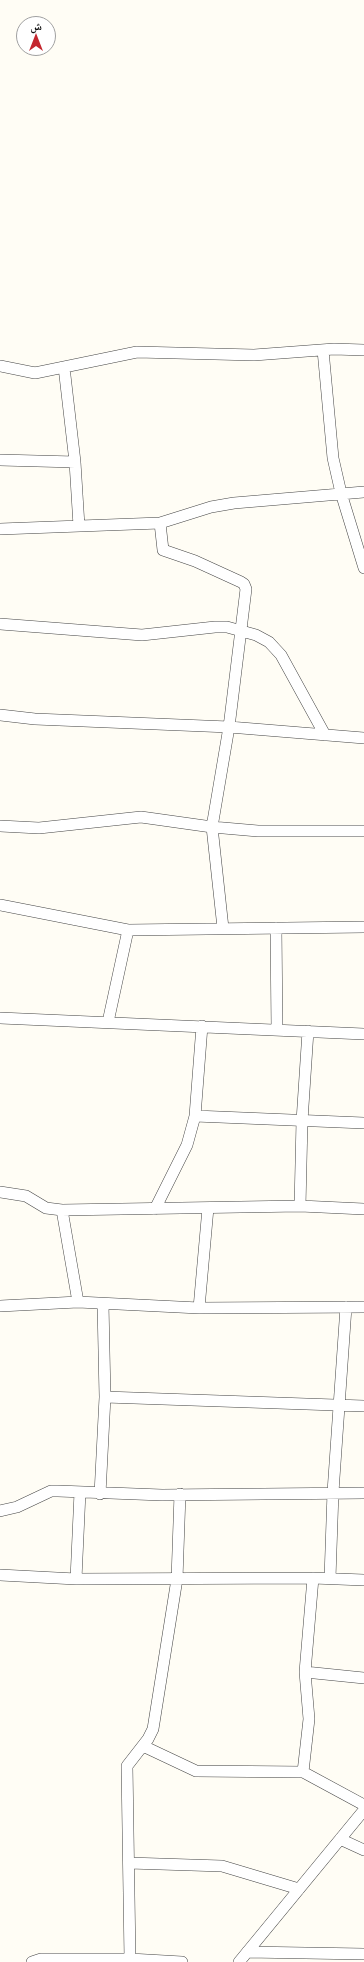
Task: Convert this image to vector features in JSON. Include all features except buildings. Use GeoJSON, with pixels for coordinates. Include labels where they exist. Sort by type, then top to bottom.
{"type":"FeatureCollection","features":[{"type":"Feature","properties":{"kind":"street"},"geometry":{"type":"LineString","coordinates":[[0,366],[35,373],[137,352],[254,355],[323,350],[364,350]]}},
{"type":"Feature","properties":{"kind":"street"},"geometry":{"type":"LineString","coordinates":[[323,350],[331,446],[341,493],[364,568]]}},
{"type":"Feature","properties":{"kind":"street"},"geometry":{"type":"LineString","coordinates":[[64,367],[75,462],[79,526]]}},
{"type":"Feature","properties":{"kind":"street"},"geometry":{"type":"LineString","coordinates":[[0,460],[75,462]]}},
{"type":"Feature","properties":{"kind":"street"},"geometry":{"type":"LineString","coordinates":[[0,529],[160,523],[223,505],[364,492]]}},
{"type":"Feature","properties":{"kind":"street"},"geometry":{"type":"LineString","coordinates":[[160,523],[163,550],[195,561],[244,584],[246,597],[242,631],[212,827],[224,928]]}},
{"type":"Feature","properties":{"kind":"street"},"geometry":{"type":"LineString","coordinates":[[0,624],[33,628],[142,635],[215,627],[242,631],[263,637],[281,655],[325,735]]}},
{"type":"Feature","properties":{"kind":"street"},"geometry":{"type":"LineString","coordinates":[[0,715],[35,719],[228,727],[364,738]]}},
{"type":"Feature","properties":{"kind":"street"},"geometry":{"type":"LineString","coordinates":[[0,826],[39,828],[141,817],[212,827],[258,831],[364,831]]}},
{"type":"Feature","properties":{"kind":"street"},"geometry":{"type":"LineString","coordinates":[[0,905],[128,930],[364,927]]}},
{"type":"Feature","properties":{"kind":"street"},"geometry":{"type":"LineString","coordinates":[[276,928],[277,1030]]}},
{"type":"Feature","properties":{"kind":"street"},"geometry":{"type":"LineString","coordinates":[[108,1022],[128,930]]}},
{"type":"Feature","properties":{"kind":"street"},"geometry":{"type":"LineString","coordinates":[[0,1018],[364,1034]]}},
{"type":"Feature","properties":{"kind":"street"},"geometry":{"type":"LineString","coordinates":[[155,1209],[187,1145],[195,1116],[202,1026]]}},
{"type":"Feature","properties":{"kind":"street"},"geometry":{"type":"LineString","coordinates":[[300,1206],[302,1121],[308,1031]]}},
{"type":"Feature","properties":{"kind":"street"},"geometry":{"type":"LineString","coordinates":[[195,1116],[364,1124]]}},
{"type":"Feature","properties":{"kind":"street"},"geometry":{"type":"LineString","coordinates":[[0,1192],[26,1196],[46,1208],[62,1210],[300,1206],[364,1208]]}},
{"type":"Feature","properties":{"kind":"street"},"geometry":{"type":"LineString","coordinates":[[200,1308],[208,1208]]}},
{"type":"Feature","properties":{"kind":"street"},"geometry":{"type":"LineString","coordinates":[[62,1210],[78,1302]]}},
{"type":"Feature","properties":{"kind":"street"},"geometry":{"type":"LineString","coordinates":[[0,1306],[78,1302],[200,1308],[364,1307]]}},
{"type":"Feature","properties":{"kind":"street"},"geometry":{"type":"LineString","coordinates":[[100,1494],[105,1397],[103,1304]]}},
{"type":"Feature","properties":{"kind":"street"},"geometry":{"type":"LineString","coordinates":[[330,1578],[333,1492],[346,1307]]}},
{"type":"Feature","properties":{"kind":"street"},"geometry":{"type":"LineString","coordinates":[[105,1397],[364,1406]]}},
{"type":"Feature","properties":{"kind":"street"},"geometry":{"type":"LineString","coordinates":[[0,1511],[17,1507],[51,1491],[100,1494],[364,1493]]}},
{"type":"Feature","properties":{"kind":"street"},"geometry":{"type":"LineString","coordinates":[[76,1579],[80,1492]]}},
{"type":"Feature","properties":{"kind":"street"},"geometry":{"type":"LineString","coordinates":[[130,1959],[127,1766],[153,1729],[177,1579],[180,1494]]}},
{"type":"Feature","properties":{"kind":"street"},"geometry":{"type":"LineString","coordinates":[[0,1575],[76,1579],[330,1578],[364,1580]]}},
{"type":"Feature","properties":{"kind":"street"},"geometry":{"type":"LineString","coordinates":[[303,1772],[310,1713],[305,1672],[313,1578]]}},
{"type":"Feature","properties":{"kind":"street"},"geometry":{"type":"LineString","coordinates":[[305,1672],[364,1678]]}},
{"type":"Feature","properties":{"kind":"street"},"geometry":{"type":"LineString","coordinates":[[142,1746],[196,1771],[303,1772],[364,1805]]}},
{"type":"Feature","properties":{"kind":"street"},"geometry":{"type":"LineString","coordinates":[[239,1962],[364,1810]]}},
{"type":"Feature","properties":{"kind":"street"},"geometry":{"type":"LineString","coordinates":[[340,1839],[364,1850]]}},
{"type":"Feature","properties":{"kind":"street"},"geometry":{"type":"LineString","coordinates":[[128,1863],[222,1866],[299,1889]]}},
{"type":"Feature","properties":{"kind":"street"},"geometry":{"type":"LineString","coordinates":[[247,1952],[364,1954]]}},
{"type":"Feature","properties":{"kind":"street"},"geometry":{"type":"LineString","coordinates":[[32,1962],[41,1959],[130,1959],[182,1962]]}}]}
